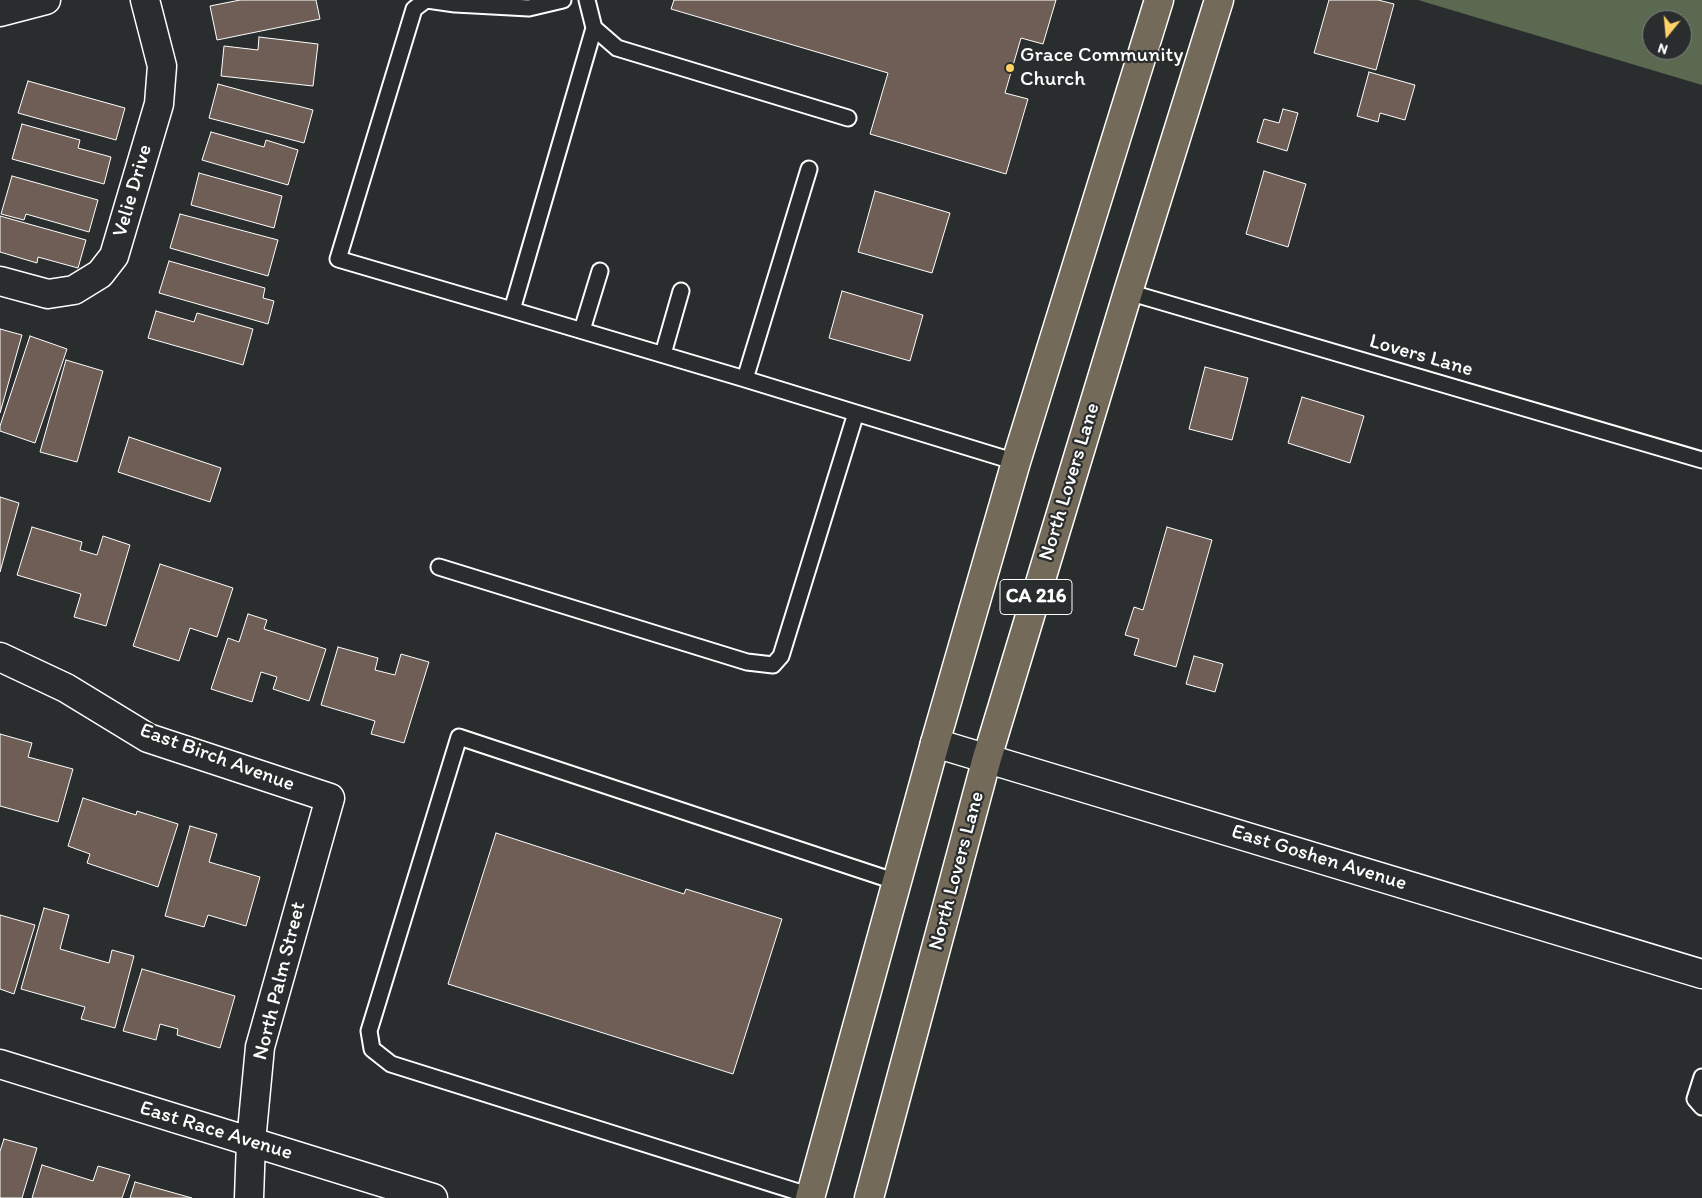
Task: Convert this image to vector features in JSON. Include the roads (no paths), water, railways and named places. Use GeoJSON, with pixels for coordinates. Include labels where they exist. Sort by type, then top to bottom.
{"type":"FeatureCollection","features":[{"type":"Feature","properties":{"kind":"main road","name":"CA 216"},"geometry":{"type":"LineString","coordinates":[[811,1197],[935,743],[1016,462],[1159,0]]}},
{"type":"Feature","properties":{"kind":"main road","name":"North Lovers Lane"},"geometry":{"type":"LineString","coordinates":[[869,1198],[987,758],[1128,292],[1219,0]]}},
{"type":"Feature","properties":{"kind":"street"},"geometry":{"type":"LineString","coordinates":[[0,12],[46,0]]}},
{"type":"Feature","properties":{"kind":"street","name":"Velie Drive"},"geometry":{"type":"LineString","coordinates":[[0,281],[48,294],[74,290],[100,274],[114,256],[159,104],[162,66],[145,0]]}},
{"type":"Feature","properties":{"kind":"street","name":"East Birch Avenue"},"geometry":{"type":"LineString","coordinates":[[0,657],[66,688],[148,738],[330,798]]}},
{"type":"Feature","properties":{"kind":"street","name":"East Goshen Avenue"},"geometry":{"type":"LineString","coordinates":[[935,743],[1702,974]]}},
{"type":"Feature","properties":{"kind":"street","name":"North Palm Street"},"geometry":{"type":"LineString","coordinates":[[249,1198],[251,1142],[260,1047],[330,798]]}},
{"type":"Feature","properties":{"kind":"street","name":"East Race Avenue"},"geometry":{"type":"LineString","coordinates":[[0,1064],[433,1198]]}},
{"type":"Feature","properties":{"kind":"lane"},"geometry":{"type":"LineString","coordinates":[[564,0],[529,8],[455,4],[427,0],[414,9],[338,259],[663,354],[1016,462]]}},
{"type":"Feature","properties":{"kind":"lane"},"geometry":{"type":"LineString","coordinates":[[512,310],[594,28],[587,0]]}},
{"type":"Feature","properties":{"kind":"lane"},"geometry":{"type":"LineString","coordinates":[[594,28],[617,48],[848,118]]}},
{"type":"Feature","properties":{"kind":"lane"},"geometry":{"type":"LineString","coordinates":[[745,379],[809,169]]}},
{"type":"Feature","properties":{"kind":"lane"},"geometry":{"type":"LineString","coordinates":[[582,330],[600,271]]}},
{"type":"Feature","properties":{"kind":"lane"},"geometry":{"type":"LineString","coordinates":[[663,354],[682,291]]}},
{"type":"Feature","properties":{"kind":"lane","name":"Lovers Lane"},"geometry":{"type":"LineString","coordinates":[[1128,292],[1702,460]]}},
{"type":"Feature","properties":{"kind":"lane"},"geometry":{"type":"LineString","coordinates":[[439,567],[748,662],[772,665],[781,656],[856,412]]}},
{"type":"Feature","properties":{"kind":"lane"},"geometry":{"type":"LineString","coordinates":[[811,1197],[391,1064],[372,1049],[370,1031],[460,737],[897,882]]}},
{"type":"Feature","properties":{"kind":"lane"},"geometry":{"type":"LineString","coordinates":[[1702,1077],[1695,1099],[1702,1108]]}},
{"type":"Feature","properties":{"kind":"place","name":"Grace Community Church"},"geometry":{"type":"Point","coordinates":[1010,68]}}]}
